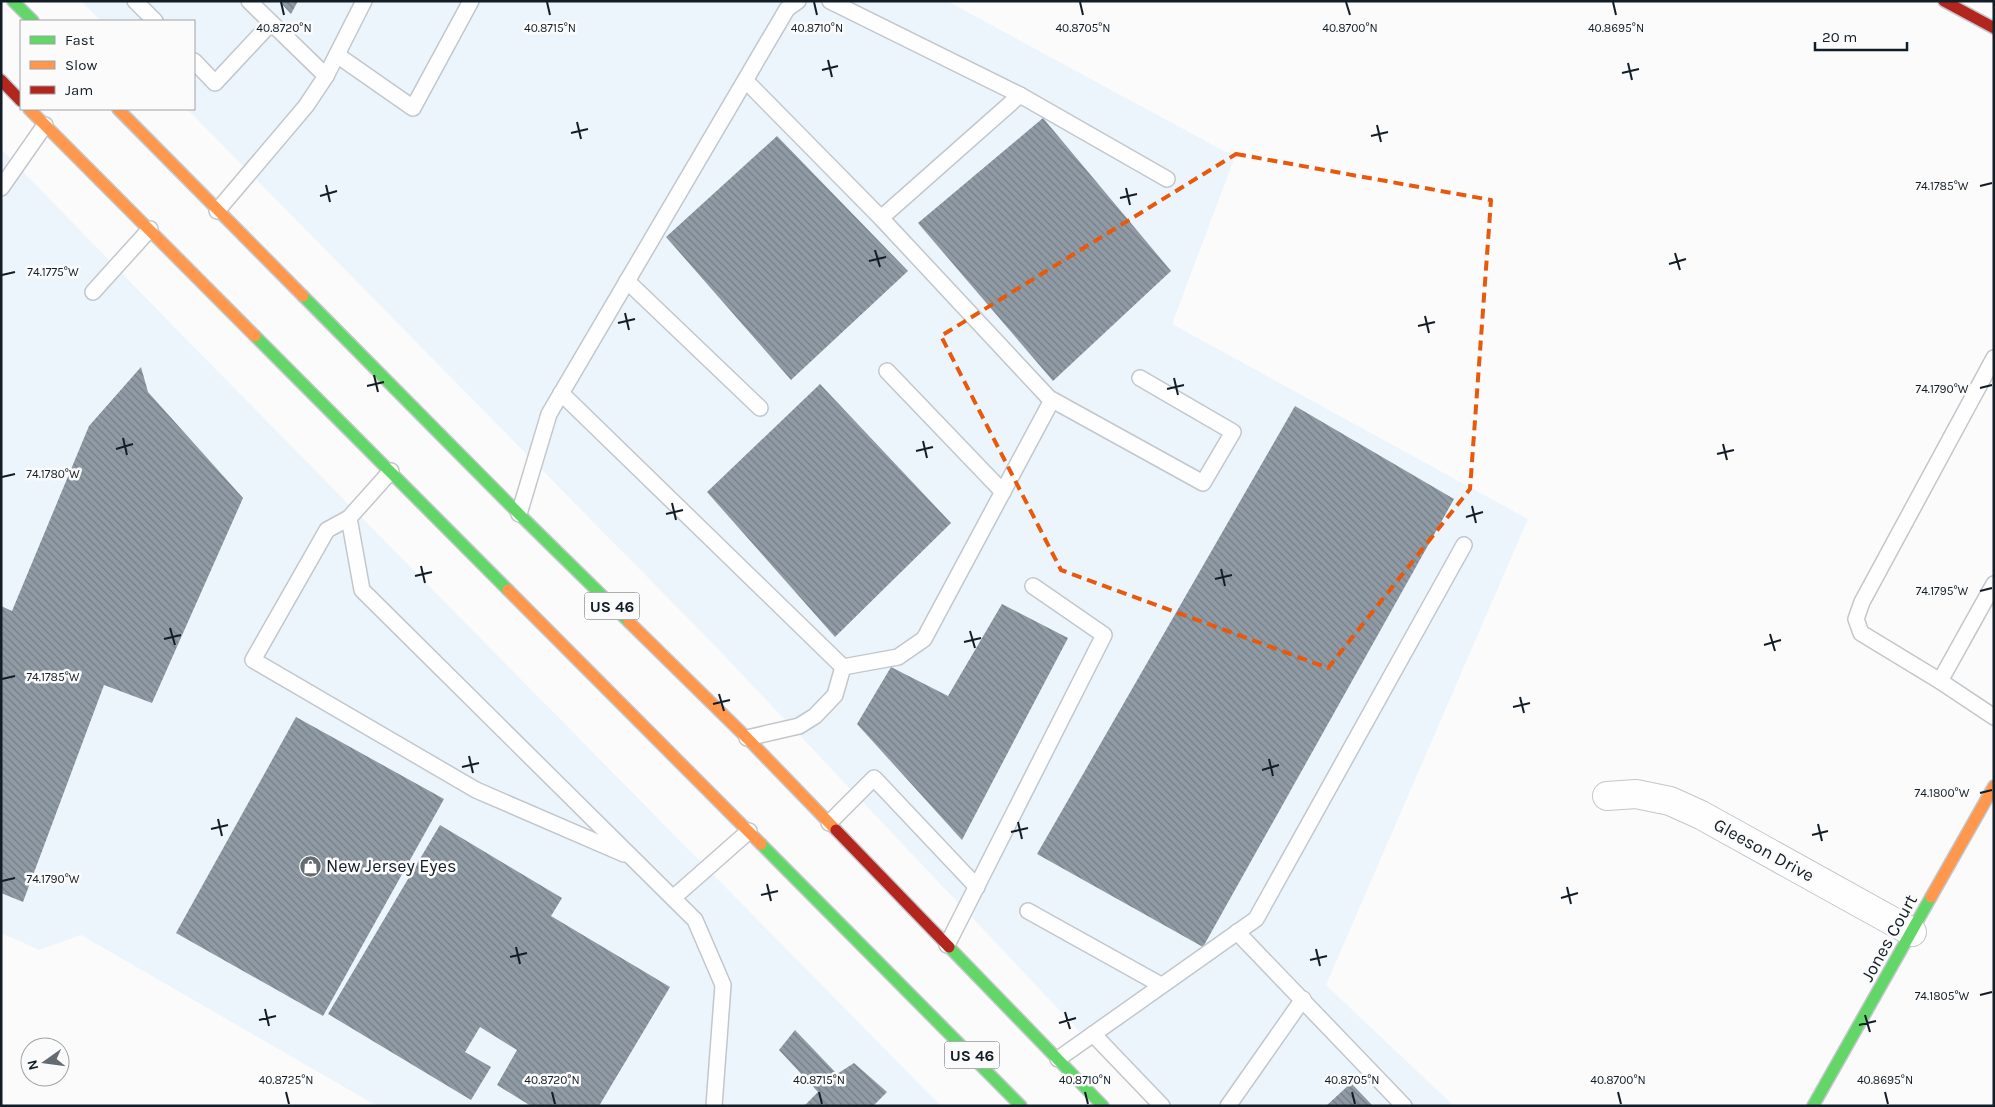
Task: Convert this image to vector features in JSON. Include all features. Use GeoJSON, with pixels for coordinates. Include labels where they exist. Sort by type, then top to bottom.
{"type":"FeatureCollection","features":[{"type":"Feature","properties":{"kind":"main road"},"geometry":{"type":"LineString","coordinates":[[13,1],[32,20]]}},
{"type":"Feature","properties":{"kind":"main road"},"geometry":{"type":"LineString","coordinates":[[1944,1],[1994,28]]}},
{"type":"Feature","properties":{"kind":"main road"},"geometry":{"type":"LineString","coordinates":[[1,80],[20,100]]}},
{"type":"Feature","properties":{"kind":"main road","name":"US 46"},"geometry":{"type":"LineString","coordinates":[[30,110],[1021,1106]]}},
{"type":"Feature","properties":{"kind":"main road","name":"US 46"},"geometry":{"type":"LineString","coordinates":[[119,110],[519,514],[747,738],[1103,1106]]}},
{"type":"Feature","properties":{"kind":"main road","name":"Jones Court"},"geometry":{"type":"LineString","coordinates":[[1813,1106],[1994,786]]}},
{"type":"Feature","properties":{"kind":"street","name":"Gleeson Drive"},"geometry":{"type":"LineString","coordinates":[[1607,796],[1636,794],[1670,801],[1700,815],[1912,932]]}},
{"type":"Feature","properties":{"kind":"lane"},"geometry":{"type":"LineString","coordinates":[[135,1],[154,20]]}},
{"type":"Feature","properties":{"kind":"lane"},"geometry":{"type":"LineString","coordinates":[[249,1],[326,76]]}},
{"type":"Feature","properties":{"kind":"lane"},"geometry":{"type":"LineString","coordinates":[[217,211],[306,106],[326,76],[364,1]]}},
{"type":"Feature","properties":{"kind":"lane"},"geometry":{"type":"LineString","coordinates":[[337,55],[414,108],[471,1]]}},
{"type":"Feature","properties":{"kind":"lane"},"geometry":{"type":"LineString","coordinates":[[519,514],[550,414],[788,9],[798,1]]}},
{"type":"Feature","properties":{"kind":"lane"},"geometry":{"type":"LineString","coordinates":[[830,1],[1020,94],[1167,179]]}},
{"type":"Feature","properties":{"kind":"lane"},"geometry":{"type":"LineString","coordinates":[[195,62],[215,83],[272,23]]}},
{"type":"Feature","properties":{"kind":"lane"},"geometry":{"type":"LineString","coordinates":[[746,80],[881,218],[1052,400],[1203,483],[1233,432],[1140,378]]}},
{"type":"Feature","properties":{"kind":"lane"},"geometry":{"type":"LineString","coordinates":[[881,218],[1020,94]]}},
{"type":"Feature","properties":{"kind":"lane"},"geometry":{"type":"LineString","coordinates":[[1,188],[45,125]]}},
{"type":"Feature","properties":{"kind":"lane"},"geometry":{"type":"LineString","coordinates":[[94,292],[150,229]]}},
{"type":"Feature","properties":{"kind":"lane"},"geometry":{"type":"LineString","coordinates":[[627,281],[760,408]]}},
{"type":"Feature","properties":{"kind":"lane"},"geometry":{"type":"LineString","coordinates":[[1994,358],[1862,602],[1856,619],[1861,633],[1940,681],[1994,717]]}},
{"type":"Feature","properties":{"kind":"lane"},"geometry":{"type":"LineString","coordinates":[[887,371],[1003,492]]}},
{"type":"Feature","properties":{"kind":"lane"},"geometry":{"type":"LineString","coordinates":[[562,393],[843,667]]}},
{"type":"Feature","properties":{"kind":"lane"},"geometry":{"type":"LineString","coordinates":[[843,667],[898,657],[924,639],[1052,400]]}},
{"type":"Feature","properties":{"kind":"lane"},"geometry":{"type":"LineString","coordinates":[[391,471],[349,518],[327,530],[253,660],[476,790],[632,858]]}},
{"type":"Feature","properties":{"kind":"lane"},"geometry":{"type":"LineString","coordinates":[[349,518],[362,590],[695,920],[723,985],[714,1106]]}},
{"type":"Feature","properties":{"kind":"lane"},"geometry":{"type":"LineString","coordinates":[[1058,1058],[1256,919],[1464,545]]}},
{"type":"Feature","properties":{"kind":"lane"},"geometry":{"type":"LineString","coordinates":[[1940,681],[1994,584]]}},
{"type":"Feature","properties":{"kind":"lane"},"geometry":{"type":"LineString","coordinates":[[947,945],[1104,635],[1033,586]]}},
{"type":"Feature","properties":{"kind":"lane"},"geometry":{"type":"LineString","coordinates":[[747,738],[799,726],[815,716],[835,695],[843,667]]}},
{"type":"Feature","properties":{"kind":"lane"},"geometry":{"type":"LineString","coordinates":[[829,823],[874,778],[977,887]]}},
{"type":"Feature","properties":{"kind":"lane"},"geometry":{"type":"LineString","coordinates":[[673,898],[749,831]]}},
{"type":"Feature","properties":{"kind":"lane"},"geometry":{"type":"LineString","coordinates":[[1028,911],[1162,985]]}},
{"type":"Feature","properties":{"kind":"lane"},"geometry":{"type":"LineString","coordinates":[[1237,932],[1404,1106]]}},
{"type":"Feature","properties":{"kind":"lane"},"geometry":{"type":"LineString","coordinates":[[1228,1106],[1303,999]]}},
{"type":"Feature","properties":{"kind":"lane"},"geometry":{"type":"LineString","coordinates":[[1093,1034],[1162,1106]]}},
{"type":"Feature","properties":{"kind":"highlighted area"},"geometry":{"type":"Polygon","coordinates":[[[1236,154],[1491,200],[1470,489],[1328,668],[1061,570],[941,336],[1236,154]]]}},
{"type":"Feature","properties":{"kind":"shaded area"},"geometry":{"type":"Polygon","coordinates":[[[81,1],[947,1],[1235,157],[1172,324],[1528,519],[1326,985],[1454,1106],[1150,1106],[718,649],[188,110],[195,110],[195,20],[100,20],[81,1]]]}},
{"type":"Feature","properties":{"kind":"shaded area"},"geometry":{"type":"Polygon","coordinates":[[[1,149],[941,1106],[377,1106],[81,935],[39,950],[1,933],[1,149]]]}},
{"type":"Feature","properties":{"kind":"building"},"geometry":{"type":"Polygon","coordinates":[[[279,1],[298,1],[291,14],[279,1]]]}},
{"type":"Feature","properties":{"kind":"building"},"geometry":{"type":"Polygon","coordinates":[[[1043,118],[1171,271],[1053,381],[918,223],[1043,118]]]}},
{"type":"Feature","properties":{"kind":"building"},"geometry":{"type":"Polygon","coordinates":[[[777,136],[908,271],[791,380],[666,237],[777,136]]]}},
{"type":"Feature","properties":{"kind":"building"},"geometry":{"type":"Polygon","coordinates":[[[141,367],[148,392],[243,498],[152,703],[104,685],[23,902],[1,893],[1,606],[12,611],[89,426],[141,367]]]}},
{"type":"Feature","properties":{"kind":"building"},"geometry":{"type":"Polygon","coordinates":[[[820,384],[951,523],[835,637],[707,492],[820,384]]]}},
{"type":"Feature","properties":{"kind":"building"},"geometry":{"type":"Polygon","coordinates":[[[1295,406],[1454,499],[1203,947],[1037,854],[1295,406]]]}},
{"type":"Feature","properties":{"kind":"building"},"geometry":{"type":"Polygon","coordinates":[[[1002,604],[1068,638],[962,840],[857,724],[891,667],[948,696],[1002,604]]]}},
{"type":"Feature","properties":{"kind":"building","name":"New Jersey Eyes"},"geometry":{"type":"Polygon","coordinates":[[[296,717],[444,799],[323,1016],[176,933],[296,717]]]}},
{"type":"Feature","properties":{"kind":"building"},"geometry":{"type":"Polygon","coordinates":[[[440,825],[562,898],[551,916],[670,987],[599,1106],[531,1106],[497,1085],[517,1050],[480,1027],[465,1052],[491,1067],[471,1100],[328,1014],[440,825]]]}},
{"type":"Feature","properties":{"kind":"building"},"geometry":{"type":"Polygon","coordinates":[[[795,1030],[837,1074],[854,1063],[887,1092],[873,1106],[804,1106],[818,1092],[779,1050],[795,1030]]]}},
{"type":"Feature","properties":{"kind":"building"},"geometry":{"type":"Polygon","coordinates":[[[1351,1083],[1373,1106],[1326,1106],[1351,1083]]]}},
{"type":"Feature","properties":{"kind":"traffic: fast"},"geometry":{"type":"LineString","coordinates":[[13,1],[32,20]]}},
{"type":"Feature","properties":{"kind":"traffic: fast"},"geometry":{"type":"LineString","coordinates":[[303,296],[629,622]]}},
{"type":"Feature","properties":{"kind":"traffic: fast"},"geometry":{"type":"LineString","coordinates":[[255,336],[508,590]]}},
{"type":"Feature","properties":{"kind":"traffic: fast"},"geometry":{"type":"LineString","coordinates":[[761,844],[1021,1106]]}},
{"type":"Feature","properties":{"kind":"traffic: fast"},"geometry":{"type":"LineString","coordinates":[[1813,1106],[1931,897]]}},
{"type":"Feature","properties":{"kind":"traffic: fast"},"geometry":{"type":"LineString","coordinates":[[949,947],[1103,1106]]}},
{"type":"Feature","properties":{"kind":"traffic: slow"},"geometry":{"type":"LineString","coordinates":[[30,110],[255,336]]}},
{"type":"Feature","properties":{"kind":"traffic: slow"},"geometry":{"type":"LineString","coordinates":[[119,110],[303,296]]}},
{"type":"Feature","properties":{"kind":"traffic: slow"},"geometry":{"type":"LineString","coordinates":[[508,590],[761,844]]}},
{"type":"Feature","properties":{"kind":"traffic: slow"},"geometry":{"type":"LineString","coordinates":[[629,622],[747,738],[836,830]]}},
{"type":"Feature","properties":{"kind":"traffic: slow"},"geometry":{"type":"LineString","coordinates":[[1931,897],[1994,786]]}},
{"type":"Feature","properties":{"kind":"traffic: jam"},"geometry":{"type":"LineString","coordinates":[[1944,1],[1994,28]]}},
{"type":"Feature","properties":{"kind":"traffic: jam"},"geometry":{"type":"LineString","coordinates":[[1,80],[20,100]]}},
{"type":"Feature","properties":{"kind":"traffic: jam"},"geometry":{"type":"LineString","coordinates":[[836,830],[949,947]]}},
{"type":"Feature","properties":{"kind":"place","name":"New Jersey Eyes"},"geometry":{"type":"Point","coordinates":[310,866]}}]}
